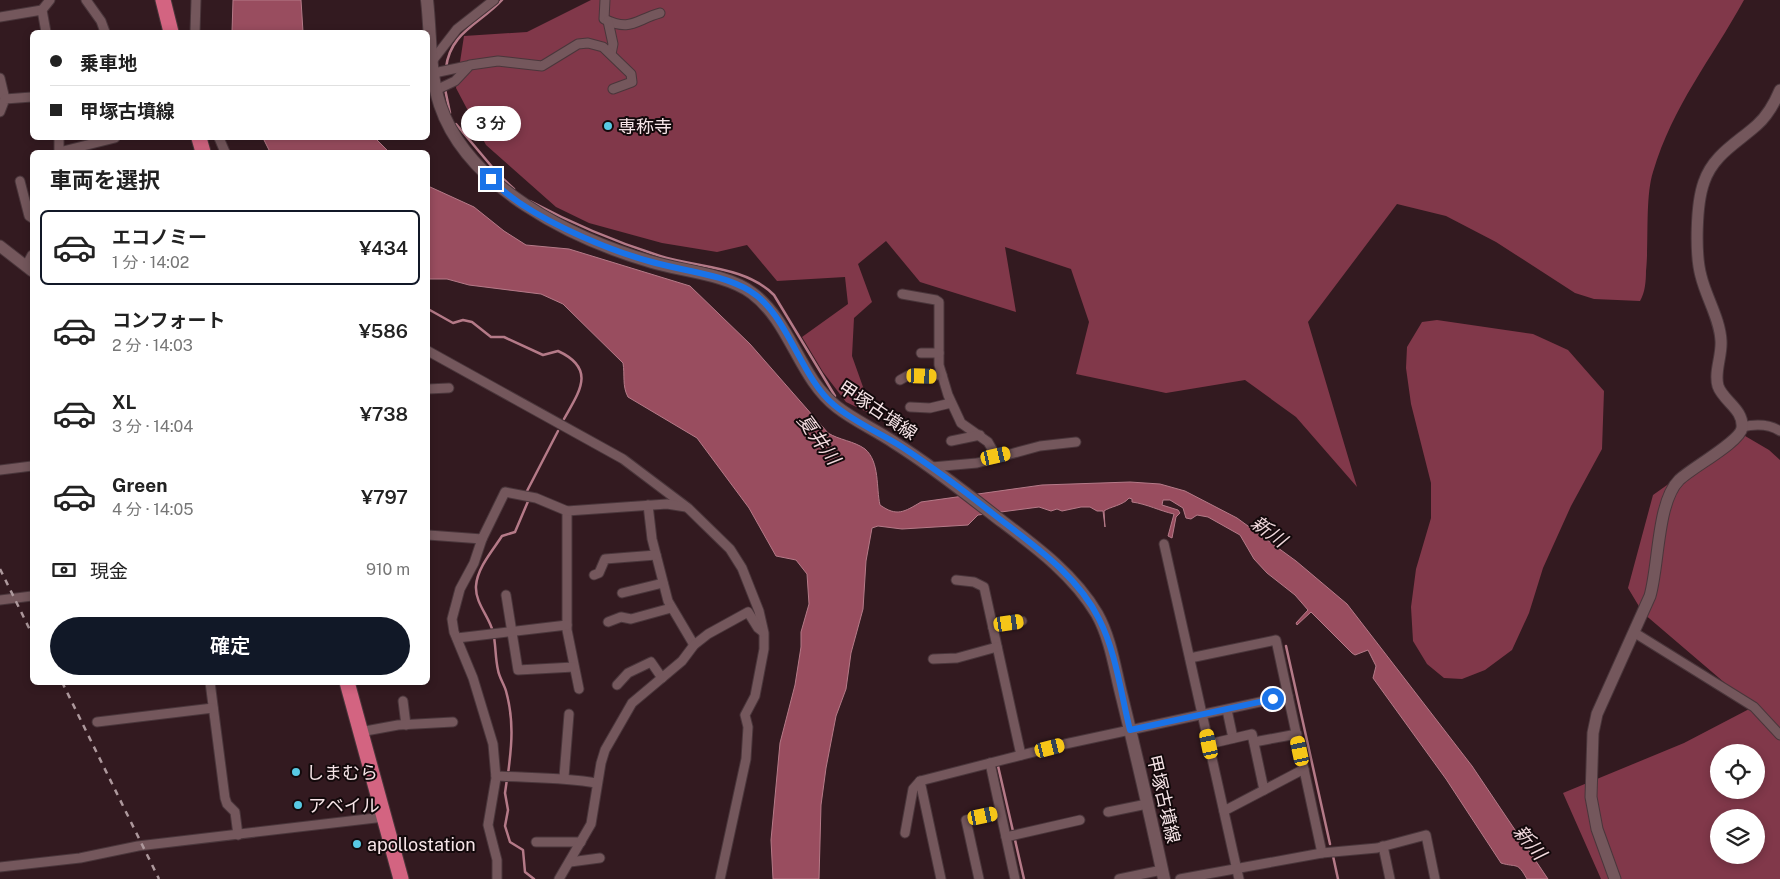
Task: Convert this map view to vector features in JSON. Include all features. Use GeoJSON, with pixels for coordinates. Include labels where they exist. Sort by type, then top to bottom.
{"type":"FeatureCollection","features":[{"type":"Feature","properties":{"kind":"highway"},"geometry":{"type":"LineString","coordinates":[[163,0],[170,30]]}},
{"type":"Feature","properties":{"kind":"highway"},"geometry":{"type":"LineString","coordinates":[[348,685],[401,879]]}},
{"type":"Feature","properties":{"kind":"main road","name":"甲塚古墳線"},"geometry":{"type":"LineString","coordinates":[[427,0],[433,60],[446,120],[460,142],[501,189],[535,212],[618,250],[650,262],[717,278],[751,292],[775,318],[825,397],[850,417],[937,470],[1065,572],[1099,617],[1110,647],[1163,874]]}},
{"type":"Feature","properties":{"kind":"street"},"geometry":{"type":"LineString","coordinates":[[0,17],[42,10],[50,0]]}},
{"type":"Feature","properties":{"kind":"street"},"geometry":{"type":"LineString","coordinates":[[86,0],[101,21],[104,30]]}},
{"type":"Feature","properties":{"kind":"street"},"geometry":{"type":"LineString","coordinates":[[194,30],[196,0]]}},
{"type":"Feature","properties":{"kind":"street"},"geometry":{"type":"LineString","coordinates":[[433,60],[457,29],[494,0]]}},
{"type":"Feature","properties":{"kind":"street"},"geometry":{"type":"LineString","coordinates":[[605,0],[603,16],[608,21],[624,26],[637,24],[660,13]]}},
{"type":"Feature","properties":{"kind":"street"},"geometry":{"type":"LineString","coordinates":[[42,10],[46,30]]}},
{"type":"Feature","properties":{"kind":"street"},"geometry":{"type":"LineString","coordinates":[[608,21],[613,44],[611,54]]}},
{"type":"Feature","properties":{"kind":"street"},"geometry":{"type":"LineString","coordinates":[[437,73],[498,61],[542,66],[578,44],[588,43],[600,45],[633,78],[632,82],[613,89]]}},
{"type":"Feature","properties":{"kind":"street"},"geometry":{"type":"LineString","coordinates":[[439,88],[455,81],[463,67]]}},
{"type":"Feature","properties":{"kind":"street"},"geometry":{"type":"LineString","coordinates":[[0,78],[6,100],[0,112]]}},
{"type":"Feature","properties":{"kind":"street"},"geometry":{"type":"LineString","coordinates":[[1615,879],[1597,829],[1591,797],[1591,757],[1597,714],[1650,596],[1656,576],[1662,521],[1672,489],[1694,466],[1733,441],[1740,434],[1742,427],[1740,417],[1718,386],[1717,374],[1721,340],[1698,262],[1703,185],[1708,169],[1735,141],[1758,124],[1769,110],[1780,90]]}},
{"type":"Feature","properties":{"kind":"street"},"geometry":{"type":"LineString","coordinates":[[6,100],[30,97]]}},
{"type":"Feature","properties":{"kind":"street"},"geometry":{"type":"LineString","coordinates":[[67,150],[107,140]]}},
{"type":"Feature","properties":{"kind":"street"},"geometry":{"type":"LineString","coordinates":[[20,181],[30,217]]}},
{"type":"Feature","properties":{"kind":"street"},"geometry":{"type":"LineString","coordinates":[[0,246],[29,268]]}},
{"type":"Feature","properties":{"kind":"street"},"geometry":{"type":"LineString","coordinates":[[902,294],[939,302],[939,354],[942,376],[951,403],[961,423],[980,435],[993,448],[996,456]]}},
{"type":"Feature","properties":{"kind":"street"},"geometry":{"type":"LineString","coordinates":[[430,352],[622,459],[688,508],[730,549],[742,568],[751,586],[764,633],[760,679],[755,696],[745,715],[748,744],[720,879]]}},
{"type":"Feature","properties":{"kind":"street"},"geometry":{"type":"LineString","coordinates":[[920,353],[939,354]]}},
{"type":"Feature","properties":{"kind":"street"},"geometry":{"type":"LineString","coordinates":[[900,380],[909,375],[942,376]]}},
{"type":"Feature","properties":{"kind":"street"},"geometry":{"type":"LineString","coordinates":[[430,389],[449,388]]}},
{"type":"Feature","properties":{"kind":"street"},"geometry":{"type":"LineString","coordinates":[[910,407],[930,408],[951,403]]}},
{"type":"Feature","properties":{"kind":"street"},"geometry":{"type":"LineString","coordinates":[[1742,427],[1752,424],[1773,427],[1780,431]]}},
{"type":"Feature","properties":{"kind":"street"},"geometry":{"type":"LineString","coordinates":[[951,441],[980,435]]}},
{"type":"Feature","properties":{"kind":"street"},"geometry":{"type":"LineString","coordinates":[[937,470],[977,463],[996,456],[1040,446],[1076,442]]}},
{"type":"Feature","properties":{"kind":"street"},"geometry":{"type":"LineString","coordinates":[[0,470],[30,466]]}},
{"type":"Feature","properties":{"kind":"street"},"geometry":{"type":"LineString","coordinates":[[497,879],[498,860],[488,825],[496,776],[493,744],[473,678],[457,638],[452,619],[454,605],[460,589],[474,563],[482,539],[505,492],[536,498],[567,511],[668,504],[688,508]]}},
{"type":"Feature","properties":{"kind":"street"},"geometry":{"type":"LineString","coordinates":[[648,505],[656,555],[671,608],[694,645]]}},
{"type":"Feature","properties":{"kind":"street"},"geometry":{"type":"LineString","coordinates":[[567,511],[567,625],[579,689]]}},
{"type":"Feature","properties":{"kind":"street"},"geometry":{"type":"LineString","coordinates":[[430,535],[482,539]]}},
{"type":"Feature","properties":{"kind":"street"},"geometry":{"type":"LineString","coordinates":[[1164,544],[1239,879]]}},
{"type":"Feature","properties":{"kind":"street"},"geometry":{"type":"LineString","coordinates":[[594,575],[599,573],[605,559],[656,555]]}},
{"type":"Feature","properties":{"kind":"street"},"geometry":{"type":"LineString","coordinates":[[956,580],[974,582],[984,586],[1021,755]]}},
{"type":"Feature","properties":{"kind":"street"},"geometry":{"type":"LineString","coordinates":[[622,593],[663,583]]}},
{"type":"Feature","properties":{"kind":"street"},"geometry":{"type":"LineString","coordinates":[[506,595],[518,670],[574,667]]}},
{"type":"Feature","properties":{"kind":"street"},"geometry":{"type":"LineString","coordinates":[[0,600],[30,596]]}},
{"type":"Feature","properties":{"kind":"street"},"geometry":{"type":"LineString","coordinates":[[608,622],[621,617],[631,619],[671,608]]}},
{"type":"Feature","properties":{"kind":"street"},"geometry":{"type":"LineString","coordinates":[[559,879],[591,824],[596,783],[605,750],[632,703],[688,655],[694,645],[708,634],[748,612],[758,628],[764,633]]}},
{"type":"Feature","properties":{"kind":"street"},"geometry":{"type":"LineString","coordinates":[[993,628],[1022,621]]}},
{"type":"Feature","properties":{"kind":"street"},"geometry":{"type":"LineString","coordinates":[[457,638],[567,625]]}},
{"type":"Feature","properties":{"kind":"street"},"geometry":{"type":"LineString","coordinates":[[1634,633],[1754,707],[1780,734]]}},
{"type":"Feature","properties":{"kind":"street"},"geometry":{"type":"LineString","coordinates":[[1190,658],[1276,640],[1322,853]]}},
{"type":"Feature","properties":{"kind":"street"},"geometry":{"type":"LineString","coordinates":[[933,659],[957,658],[998,647]]}},
{"type":"Feature","properties":{"kind":"street"},"geometry":{"type":"LineString","coordinates":[[617,685],[628,673],[651,662],[662,678]]}},
{"type":"Feature","properties":{"kind":"street"},"geometry":{"type":"LineString","coordinates":[[210,685],[225,798],[227,804],[235,812],[238,835]]}},
{"type":"Feature","properties":{"kind":"street"},"geometry":{"type":"LineString","coordinates":[[905,833],[913,789],[920,781],[1021,755],[1288,696]]}},
{"type":"Feature","properties":{"kind":"street"},"geometry":{"type":"LineString","coordinates":[[403,701],[406,725]]}},
{"type":"Feature","properties":{"kind":"street"},"geometry":{"type":"LineString","coordinates":[[97,722],[213,708]]}},
{"type":"Feature","properties":{"kind":"street"},"geometry":{"type":"LineString","coordinates":[[1227,710],[1233,738]]}},
{"type":"Feature","properties":{"kind":"street"},"geometry":{"type":"LineString","coordinates":[[564,778],[569,714]]}},
{"type":"Feature","properties":{"kind":"street"},"geometry":{"type":"LineString","coordinates":[[360,732],[406,725],[453,722]]}},
{"type":"Feature","properties":{"kind":"street"},"geometry":{"type":"LineString","coordinates":[[1209,744],[1252,734],[1264,790]]}},
{"type":"Feature","properties":{"kind":"street"},"geometry":{"type":"LineString","coordinates":[[1254,742],[1297,734]]}},
{"type":"Feature","properties":{"kind":"street"},"geometry":{"type":"LineString","coordinates":[[990,763],[1015,879]]}},
{"type":"Feature","properties":{"kind":"street"},"geometry":{"type":"LineString","coordinates":[[1224,811],[1304,769]]}},
{"type":"Feature","properties":{"kind":"street"},"geometry":{"type":"LineString","coordinates":[[496,776],[554,780],[564,778],[596,783]]}},
{"type":"Feature","properties":{"kind":"street"},"geometry":{"type":"LineString","coordinates":[[920,781],[941,879]]}},
{"type":"Feature","properties":{"kind":"street"},"geometry":{"type":"LineString","coordinates":[[1108,812],[1147,804]]}},
{"type":"Feature","properties":{"kind":"street"},"geometry":{"type":"LineString","coordinates":[[979,879],[966,820],[1000,812]]}},
{"type":"Feature","properties":{"kind":"street"},"geometry":{"type":"LineString","coordinates":[[0,867],[80,858],[138,846],[384,817]]}},
{"type":"Feature","properties":{"kind":"street"},"geometry":{"type":"LineString","coordinates":[[1006,837],[1080,820]]}},
{"type":"Feature","properties":{"kind":"street"},"geometry":{"type":"LineString","coordinates":[[1180,879],[1237,867],[1244,869],[1322,853],[1383,846],[1426,835],[1435,879]]}},
{"type":"Feature","properties":{"kind":"street"},"geometry":{"type":"LineString","coordinates":[[536,842],[581,842]]}},
{"type":"Feature","properties":{"kind":"street"},"geometry":{"type":"LineString","coordinates":[[1383,846],[1390,879]]}},
{"type":"Feature","properties":{"kind":"street"},"geometry":{"type":"LineString","coordinates":[[570,862],[600,858]]}},
{"type":"Feature","properties":{"kind":"street"},"geometry":{"type":"LineString","coordinates":[[1119,879],[1163,874]]}},
{"type":"Feature","properties":{"kind":"shaded area"},"geometry":{"type":"Polygon","coordinates":[[[591,0],[1744,0],[1682,104],[1661,148],[1653,172],[1649,194],[1647,260],[1645,283],[1640,301],[1594,299],[1575,293],[1496,242],[1446,216],[1397,204],[1308,322],[1357,487],[1296,417],[1245,380],[1166,393],[1076,374],[1089,322],[1071,269],[1005,247],[1016,312],[920,282],[886,241],[858,264],[872,302],[854,318],[852,356],[873,415],[846,402],[823,372],[802,337],[848,304],[845,277],[777,281],[747,245],[717,252],[662,243],[589,223],[556,207],[486,145],[456,88],[464,36],[527,32],[591,0]]]}},
{"type":"Feature","properties":{"kind":"shaded area"},"geometry":{"type":"Polygon","coordinates":[[[1437,320],[1533,334],[1568,350],[1604,391],[1602,449],[1571,506],[1543,568],[1529,613],[1512,650],[1485,670],[1462,679],[1444,678],[1427,664],[1413,641],[1411,607],[1416,569],[1431,518],[1431,483],[1411,404],[1406,368],[1407,347],[1422,322],[1437,320]]]}},
{"type":"Feature","properties":{"kind":"shaded area"},"geometry":{"type":"Polygon","coordinates":[[[1740,433],[1769,450],[1780,460],[1780,879],[1601,879],[1563,793],[1684,743],[1753,707],[1643,613],[1628,588],[1653,495],[1740,433]]]}},
{"type":"Feature","properties":{"kind":"water"},"geometry":{"type":"Polygon","coordinates":[[[233,0],[301,0],[303,30],[232,30],[233,0]]]}},
{"type":"Feature","properties":{"kind":"water"},"geometry":{"type":"Polygon","coordinates":[[[264,140],[377,140],[387,150],[269,150],[264,140]]]}},
{"type":"Feature","properties":{"kind":"water","name":"夏井川"},"geometry":{"type":"Polygon","coordinates":[[[430,187],[474,207],[504,231],[526,245],[569,249],[690,286],[750,344],[828,433],[856,444],[870,454],[877,476],[880,505],[886,509],[901,512],[921,502],[1042,485],[1130,482],[1160,484],[1185,491],[1237,518],[1296,561],[1347,604],[1472,766],[1548,879],[1527,879],[1519,867],[1501,863],[1446,779],[1373,678],[1376,666],[1368,650],[1355,655],[1352,653],[1311,612],[1297,625],[1296,623],[1308,610],[1295,595],[1267,573],[1254,559],[1240,535],[1208,517],[1197,515],[1191,519],[1186,518],[1183,508],[1170,500],[1163,500],[1162,505],[1178,510],[1180,513],[1176,517],[1172,538],[1168,536],[1174,514],[1132,502],[1132,499],[1129,498],[1104,511],[1105,527],[1103,511],[1097,511],[1090,507],[1051,511],[1039,507],[978,515],[968,525],[902,529],[878,526],[872,528],[866,561],[863,609],[851,653],[846,689],[836,716],[826,768],[821,805],[819,879],[773,879],[771,840],[780,743],[795,685],[801,647],[801,632],[809,604],[807,574],[796,560],[776,556],[749,508],[697,438],[628,397],[624,385],[623,363],[563,304],[541,294],[469,285],[447,279],[430,279],[430,187]]]}},
{"type":"Feature","properties":{"kind":"waterway"},"geometry":{"type":"LineString","coordinates":[[446,68],[453,46],[460,37],[502,0]]}},
{"type":"Feature","properties":{"kind":"waterway"},"geometry":{"type":"LineString","coordinates":[[445,89],[450,113]]}},
{"type":"Feature","properties":{"kind":"waterway"},"geometry":{"type":"LineString","coordinates":[[456,124],[498,174],[514,189]]}},
{"type":"Feature","properties":{"kind":"waterway"},"geometry":{"type":"LineString","coordinates":[[530,201],[594,232],[627,245],[675,260],[735,273],[762,285],[774,295],[835,396]]}},
{"type":"Feature","properties":{"kind":"waterway"},"geometry":{"type":"LineString","coordinates":[[430,310],[453,323],[463,320],[472,322],[491,337],[504,337],[543,355],[558,351],[570,358],[578,365],[581,373],[581,382],[575,400],[564,419]]}},
{"type":"Feature","properties":{"kind":"waterway"},"geometry":{"type":"LineString","coordinates":[[508,774],[512,732],[509,702],[496,660],[493,632],[476,592],[477,579],[482,566],[502,536],[515,532],[529,499],[527,491],[558,431]]}},
{"type":"Feature","properties":{"kind":"waterway"},"geometry":{"type":"LineString","coordinates":[[1286,646],[1330,844]]}},
{"type":"Feature","properties":{"kind":"waterway"},"geometry":{"type":"LineString","coordinates":[[998,766],[1024,879]]}},
{"type":"Feature","properties":{"kind":"waterway"},"geometry":{"type":"LineString","coordinates":[[507,779],[505,793],[508,810],[505,826],[510,842],[523,850],[525,872],[534,879]]}},
{"type":"Feature","properties":{"kind":"waterway"},"geometry":{"type":"LineString","coordinates":[[1333,856],[1338,879]]}},
{"type":"Feature","properties":{"kind":"railway"},"geometry":{"type":"LineString","coordinates":[[0,569],[30,630]]}},
{"type":"Feature","properties":{"kind":"railway"},"geometry":{"type":"LineString","coordinates":[[63,685],[159,879]]}},
{"type":"Feature","properties":{"kind":"place","name":"専称寺"},"geometry":{"type":"Point","coordinates":[608,126]}},
{"type":"Feature","properties":{"kind":"place","name":"しまむら"},"geometry":{"type":"Point","coordinates":[296,772]}},
{"type":"Feature","properties":{"kind":"place","name":"アベイル"},"geometry":{"type":"Point","coordinates":[298,805]}},
{"type":"Feature","properties":{"kind":"place","name":"apollostation"},"geometry":{"type":"Point","coordinates":[357,844]}},
{"type":"Feature","properties":{"kind":"route"},"geometry":{"type":"LineString","coordinates":[[491,179],[501,189],[535,212],[585,236],[650,262],[717,278],[751,292],[775,318],[817,386],[834,406],[850,417],[872,428],[942,474],[1065,572],[1092,606],[1104,629],[1130,730],[1273,699]]}},
{"type":"Feature","properties":{"kind":"water label","name":"新川"},"geometry":{"type":"Point","coordinates":[1269,531]}},
{"type":"Feature","properties":{"kind":"water label","name":"新川"},"geometry":{"type":"Point","coordinates":[1530,842]}}]}
